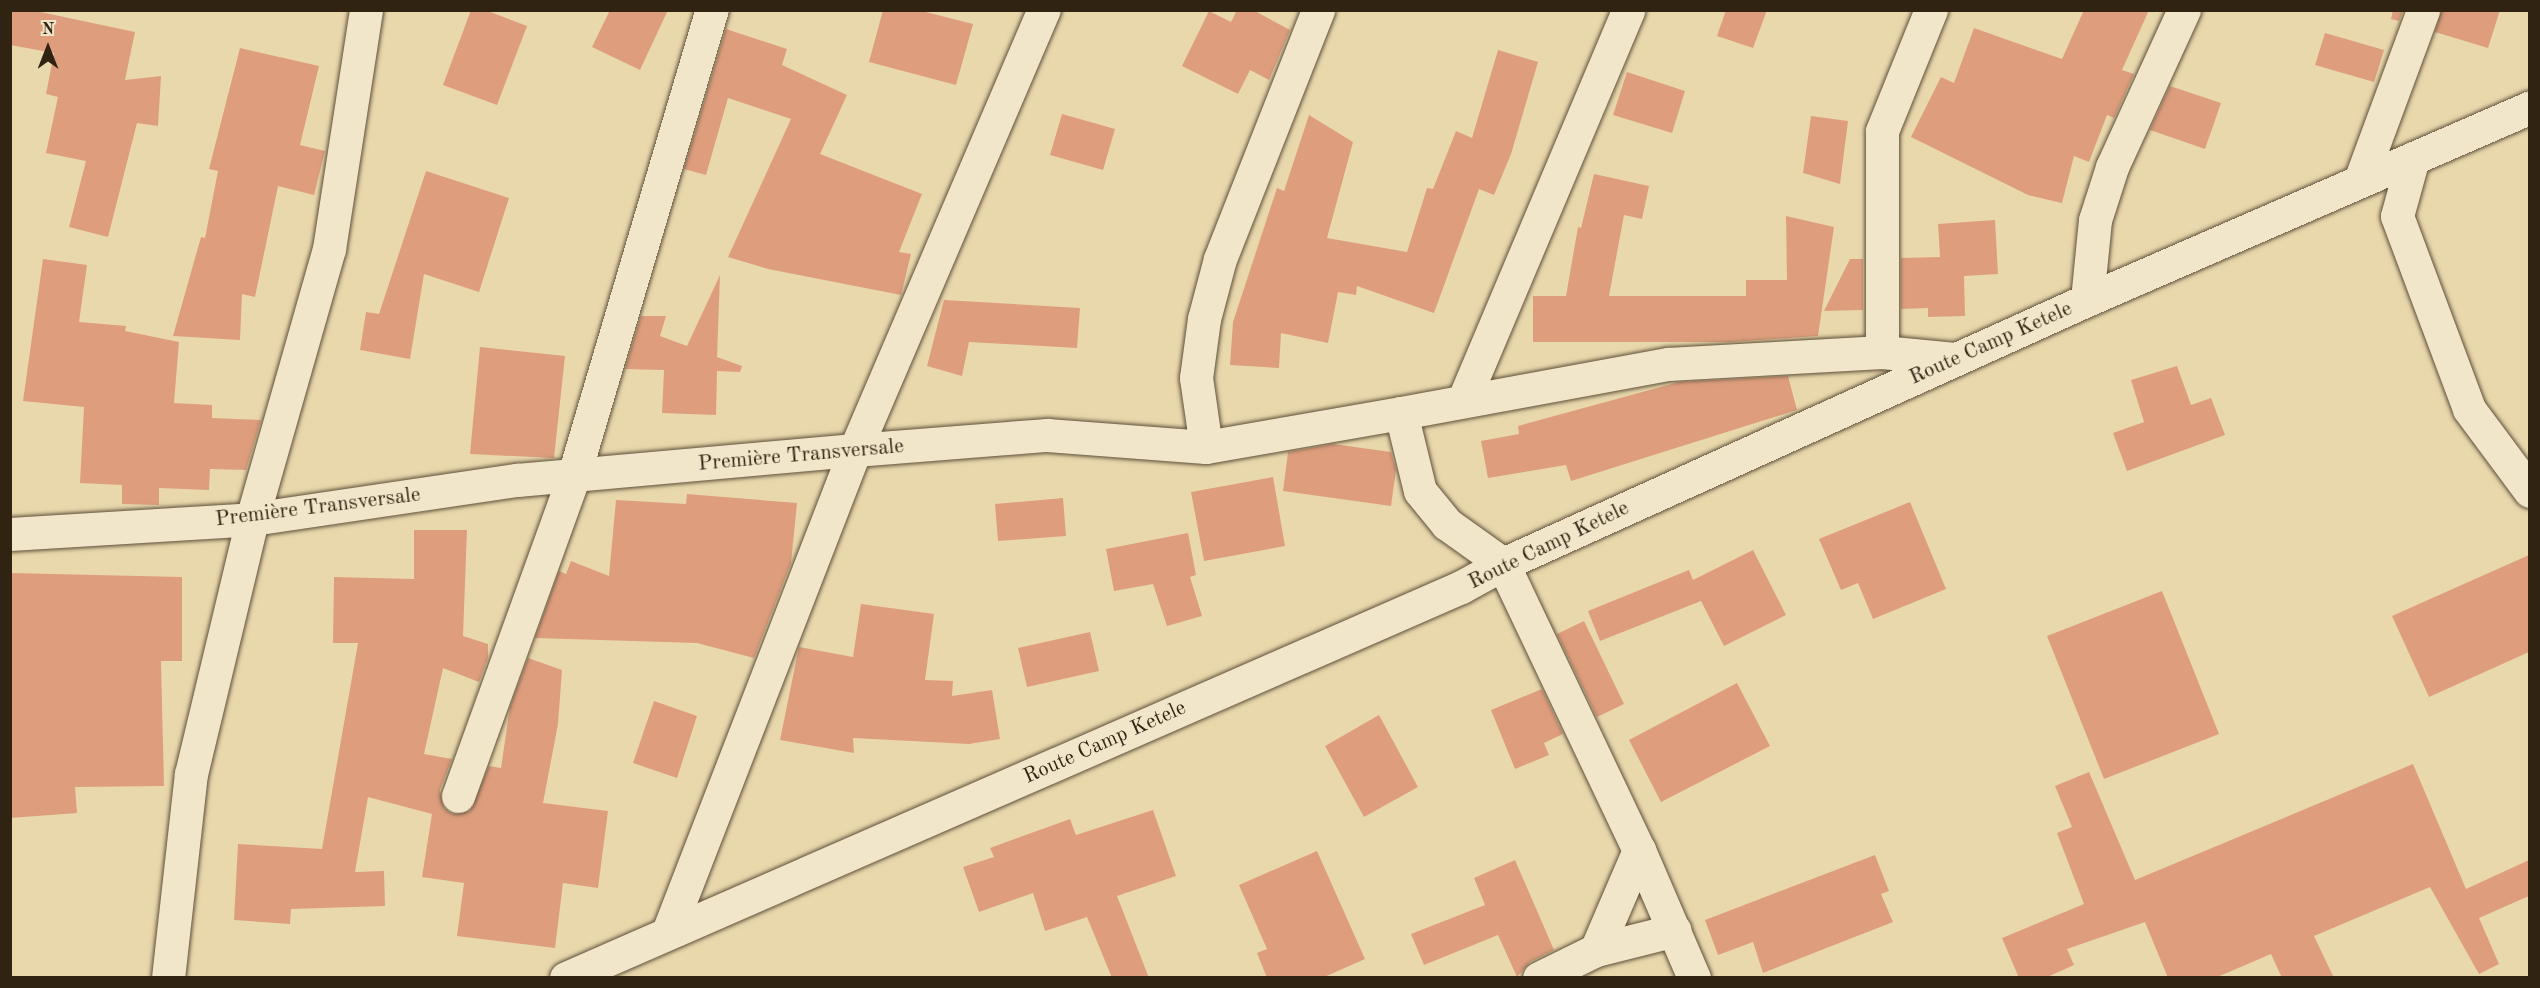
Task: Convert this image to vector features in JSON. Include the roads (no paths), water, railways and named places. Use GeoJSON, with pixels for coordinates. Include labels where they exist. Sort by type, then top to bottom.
{"type":"FeatureCollection","features":[{"type":"Feature","properties":{"kind":"street"},"geometry":{"type":"LineString","coordinates":[[168,978],[191,774],[252,519],[329,249],[366,10]]}},
{"type":"Feature","properties":{"kind":"street"},"geometry":{"type":"LineString","coordinates":[[458,796],[573,478],[712,10]]}},
{"type":"Feature","properties":{"kind":"street"},"geometry":{"type":"LineString","coordinates":[[669,932],[855,450],[1044,10]]}},
{"type":"Feature","properties":{"kind":"street"},"geometry":{"type":"LineString","coordinates":[[1206,447],[1196,378],[1204,319],[1220,259],[1318,10]]}},
{"type":"Feature","properties":{"kind":"street"},"geometry":{"type":"LineString","coordinates":[[1464,399],[1628,10]]}},
{"type":"Feature","properties":{"kind":"street"},"geometry":{"type":"LineString","coordinates":[[1882,352],[1882,131],[1931,10]]}},
{"type":"Feature","properties":{"kind":"street"},"geometry":{"type":"LineString","coordinates":[[2087,300],[2095,220],[2112,167],[2184,10]]}},
{"type":"Feature","properties":{"kind":"street"},"geometry":{"type":"LineString","coordinates":[[2361,178],[2423,10]]}},
{"type":"Feature","properties":{"kind":"street","name":"Route Camp Ketele"},"geometry":{"type":"LineString","coordinates":[[566,978],[1461,588],[1503,564],[2087,300],[2361,178],[2529,108]]}},
{"type":"Feature","properties":{"kind":"street"},"geometry":{"type":"LineString","coordinates":[[2413,158],[2397,216],[2469,409],[2529,491]]}},
{"type":"Feature","properties":{"kind":"street","name":"Première Transversale"},"geometry":{"type":"LineString","coordinates":[[10,534],[252,519],[517,480],[573,478],[855,450],[1047,435],[1206,447],[1668,364],[1882,352],[1957,359]]}},
{"type":"Feature","properties":{"kind":"street"},"geometry":{"type":"LineString","coordinates":[[1401,413],[1420,491],[1447,524],[1503,564],[1639,850],[1694,978]]}},
{"type":"Feature","properties":{"kind":"street"},"geometry":{"type":"LineString","coordinates":[[1596,951],[1639,850]]}},
{"type":"Feature","properties":{"kind":"street"},"geometry":{"type":"LineString","coordinates":[[1539,978],[1596,951],[1675,930]]}}]}
